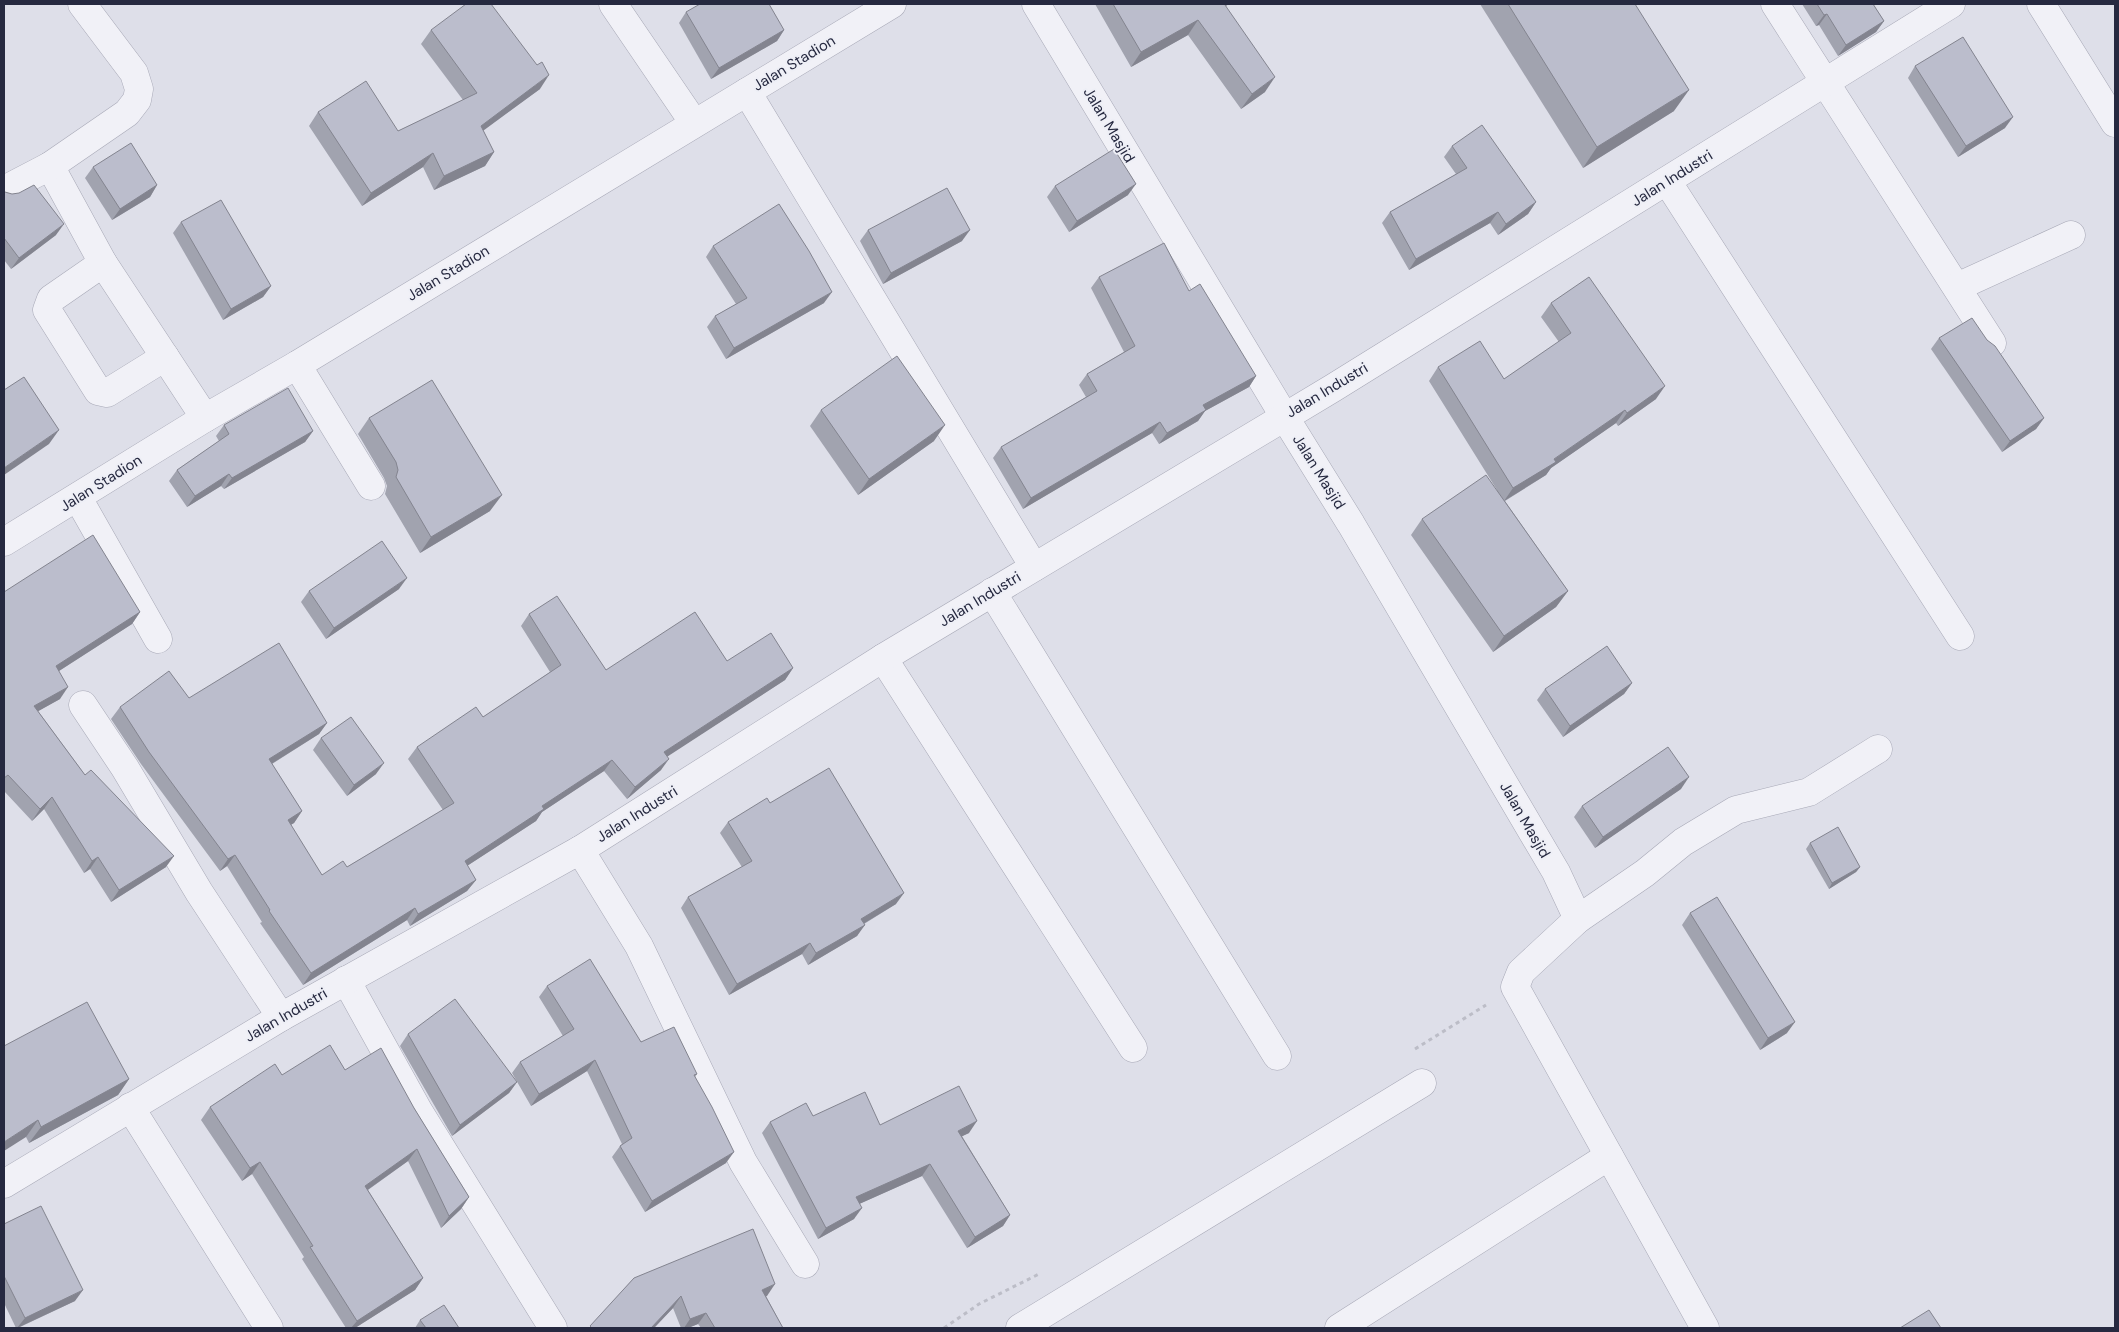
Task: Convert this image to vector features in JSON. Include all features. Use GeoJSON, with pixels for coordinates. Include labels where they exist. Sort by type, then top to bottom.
{"type":"FeatureCollection","features":[{"type":"Feature","properties":{"kind":"street"},"geometry":{"type":"LineString","coordinates":[[4,190],[50,166],[127,113],[138,100],[139,89],[134,73],[82,4]]}},
{"type":"Feature","properties":{"kind":"street"},"geometry":{"type":"LineString","coordinates":[[613,4],[694,123]]}},
{"type":"Feature","properties":{"kind":"street","name":"Jalan Stadion"},"geometry":{"type":"LineString","coordinates":[[4,542],[205,418],[892,4]]}},
{"type":"Feature","properties":{"kind":"street","name":"Jalan Masjid"},"geometry":{"type":"LineString","coordinates":[[1036,4],[1351,524],[1556,872],[1573,907]]}},
{"type":"Feature","properties":{"kind":"street"},"geometry":{"type":"LineString","coordinates":[[1775,4],[1824,84],[1992,344]]}},
{"type":"Feature","properties":{"kind":"street","name":"Jalan Industri"},"geometry":{"type":"LineString","coordinates":[[4,1184],[281,1017],[580,850],[883,658],[1284,416],[1951,4]]}},
{"type":"Feature","properties":{"kind":"street"},"geometry":{"type":"LineString","coordinates":[[2042,4],[2115,123]]}},
{"type":"Feature","properties":{"kind":"street"},"geometry":{"type":"LineString","coordinates":[[747,92],[1034,567]]}},
{"type":"Feature","properties":{"kind":"street"},"geometry":{"type":"LineString","coordinates":[[50,166],[103,263],[205,418]]}},
{"type":"Feature","properties":{"kind":"street"},"geometry":{"type":"LineString","coordinates":[[1667,181],[1960,636]]}},
{"type":"Feature","properties":{"kind":"street"},"geometry":{"type":"LineString","coordinates":[[1957,288],[2070,235]]}},
{"type":"Feature","properties":{"kind":"street"},"geometry":{"type":"LineString","coordinates":[[103,263],[51,299],[47,310],[98,392],[108,393],[165,357]]}},
{"type":"Feature","properties":{"kind":"street"},"geometry":{"type":"LineString","coordinates":[[297,364],[371,486]]}},
{"type":"Feature","properties":{"kind":"street"},"geometry":{"type":"LineString","coordinates":[[78,498],[158,640]]}},
{"type":"Feature","properties":{"kind":"street"},"geometry":{"type":"LineString","coordinates":[[992,592],[1278,1056]]}},
{"type":"Feature","properties":{"kind":"street"},"geometry":{"type":"LineString","coordinates":[[883,658],[1133,1048]]}},
{"type":"Feature","properties":{"kind":"street"},"geometry":{"type":"LineString","coordinates":[[83,705],[125,768],[199,892],[281,1017]]}},
{"type":"Feature","properties":{"kind":"street"},"geometry":{"type":"LineString","coordinates":[[1705,1328],[1515,988],[1520,972],[1573,907],[1645,873],[1683,842],[1736,810],[1809,792],[1878,750]]}},
{"type":"Feature","properties":{"kind":"street"},"geometry":{"type":"LineString","coordinates":[[580,850],[639,946],[743,1162],[805,1264]]}},
{"type":"Feature","properties":{"kind":"street"},"geometry":{"type":"LineString","coordinates":[[346,980],[419,1112],[552,1328]]}},
{"type":"Feature","properties":{"kind":"street"},"geometry":{"type":"LineString","coordinates":[[1020,1328],[1422,1083]]}},
{"type":"Feature","properties":{"kind":"street"},"geometry":{"type":"LineString","coordinates":[[130,1107],[269,1328]]}},
{"type":"Feature","properties":{"kind":"street"},"geometry":{"type":"LineString","coordinates":[[1340,1328],[1609,1156]]}},
{"type":"Feature","properties":{"kind":"building"},"geometry":{"type":"Polygon","coordinates":[[[466,4],[491,4],[537,65],[542,62],[549,75],[481,126],[494,152],[444,176],[433,153],[371,193],[318,112],[366,81],[398,131],[477,93],[431,30],[466,4]]]}},
{"type":"Feature","properties":{"kind":"building"},"geometry":{"type":"Polygon","coordinates":[[[700,4],[769,4],[784,30],[719,68],[686,12],[700,4]]]}},
{"type":"Feature","properties":{"kind":"building"},"geometry":{"type":"Polygon","coordinates":[[[1113,4],[1227,4],[1225,5],[1275,77],[1252,94],[1198,20],[1141,52],[1113,4]]]}},
{"type":"Feature","properties":{"kind":"building"},"geometry":{"type":"Polygon","coordinates":[[[1508,4],[1635,4],[1689,90],[1597,147],[1508,4]]]}},
{"type":"Feature","properties":{"kind":"building"},"geometry":{"type":"Polygon","coordinates":[[[1817,4],[1873,4],[1884,21],[1846,45],[1827,14],[1824,15],[1817,4]]]}},
{"type":"Feature","properties":{"kind":"building"},"geometry":{"type":"Polygon","coordinates":[[[1963,37],[2013,117],[1966,146],[1915,66],[1963,37]]]}},
{"type":"Feature","properties":{"kind":"building"},"geometry":{"type":"Polygon","coordinates":[[[1482,125],[1536,202],[1506,224],[1498,212],[1416,259],[1390,212],[1467,168],[1452,146],[1482,125]]]}},
{"type":"Feature","properties":{"kind":"building"},"geometry":{"type":"Polygon","coordinates":[[[131,143],[157,185],[120,209],[93,167],[131,143]]]}},
{"type":"Feature","properties":{"kind":"building"},"geometry":{"type":"Polygon","coordinates":[[[1114,149],[1136,184],[1077,221],[1055,186],[1114,149]]]}},
{"type":"Feature","properties":{"kind":"building"},"geometry":{"type":"Polygon","coordinates":[[[34,185],[64,224],[19,258],[4,238],[4,193],[19,193],[34,185]]]}},
{"type":"Feature","properties":{"kind":"building"},"geometry":{"type":"Polygon","coordinates":[[[947,188],[970,230],[891,273],[868,230],[947,188]]]}},
{"type":"Feature","properties":{"kind":"building"},"geometry":{"type":"Polygon","coordinates":[[[221,200],[271,286],[231,309],[181,222],[221,200]]]}},
{"type":"Feature","properties":{"kind":"building"},"geometry":{"type":"Polygon","coordinates":[[[779,204],[832,292],[734,348],[715,316],[747,298],[713,246],[779,204]]]}},
{"type":"Feature","properties":{"kind":"building"},"geometry":{"type":"Polygon","coordinates":[[[1164,243],[1189,291],[1200,284],[1256,376],[1203,405],[1206,410],[1167,433],[1160,422],[1031,498],[1001,447],[1097,391],[1087,374],[1135,346],[1099,277],[1164,243]]]}},
{"type":"Feature","properties":{"kind":"building"},"geometry":{"type":"Polygon","coordinates":[[[1589,277],[1665,386],[1627,413],[1625,410],[1554,459],[1556,462],[1513,488],[1438,367],[1480,341],[1504,379],[1571,333],[1551,303],[1589,277]]]}},
{"type":"Feature","properties":{"kind":"building"},"geometry":{"type":"Polygon","coordinates":[[[1972,318],[1987,340],[1995,346],[2044,418],[2010,441],[1939,338],[1972,318]]]}},
{"type":"Feature","properties":{"kind":"building"},"geometry":{"type":"Polygon","coordinates":[[[897,356],[945,425],[869,479],[821,410],[897,356]]]}},
{"type":"Feature","properties":{"kind":"building"},"geometry":{"type":"Polygon","coordinates":[[[24,377],[59,430],[4,468],[4,390],[24,377]]]}},
{"type":"Feature","properties":{"kind":"building"},"geometry":{"type":"Polygon","coordinates":[[[432,380],[502,495],[431,537],[396,477],[398,470],[396,462],[369,418],[432,380]]]}},
{"type":"Feature","properties":{"kind":"building"},"geometry":{"type":"Polygon","coordinates":[[[288,388],[313,431],[232,478],[229,474],[195,496],[177,470],[229,434],[224,425],[288,388]]]}},
{"type":"Feature","properties":{"kind":"building"},"geometry":{"type":"Polygon","coordinates":[[[1486,475],[1568,591],[1504,636],[1422,519],[1486,475]]]}},
{"type":"Feature","properties":{"kind":"building"},"geometry":{"type":"Polygon","coordinates":[[[93,535],[140,612],[56,666],[68,687],[34,706],[85,775],[91,770],[174,856],[119,890],[98,857],[92,861],[52,797],[40,809],[8,775],[4,778],[4,592],[93,535]]]}},
{"type":"Feature","properties":{"kind":"building"},"geometry":{"type":"Polygon","coordinates":[[[382,541],[407,578],[334,628],[309,591],[382,541]]]}},
{"type":"Feature","properties":{"kind":"building"},"geometry":{"type":"Polygon","coordinates":[[[557,596],[606,670],[695,612],[727,661],[771,633],[793,668],[664,752],[669,759],[635,787],[612,760],[542,806],[544,809],[465,861],[476,880],[418,914],[415,908],[311,973],[269,911],[235,855],[228,859],[149,752],[120,707],[169,671],[189,698],[279,643],[327,723],[269,759],[302,811],[288,820],[322,875],[343,861],[347,867],[454,803],[417,747],[476,707],[483,717],[561,665],[529,614],[557,596]]]}},
{"type":"Feature","properties":{"kind":"building"},"geometry":{"type":"Polygon","coordinates":[[[1607,646],[1632,683],[1570,726],[1545,689],[1607,646]]]}},
{"type":"Feature","properties":{"kind":"building"},"geometry":{"type":"Polygon","coordinates":[[[351,717],[384,763],[354,785],[321,738],[351,717]]]}},
{"type":"Feature","properties":{"kind":"building"},"geometry":{"type":"Polygon","coordinates":[[[1668,747],[1689,777],[1603,837],[1582,806],[1668,747]]]}},
{"type":"Feature","properties":{"kind":"building"},"geometry":{"type":"Polygon","coordinates":[[[829,768],[904,893],[861,919],[865,925],[816,953],[810,943],[737,984],[688,897],[752,861],[728,822],[767,798],[770,803],[829,768]]]}},
{"type":"Feature","properties":{"kind":"building"},"geometry":{"type":"Polygon","coordinates":[[[1838,827],[1860,867],[1832,883],[1810,843],[1838,827]]]}},
{"type":"Feature","properties":{"kind":"building"},"geometry":{"type":"Polygon","coordinates":[[[1717,897],[1795,1022],[1768,1038],[1690,913],[1717,897]]]}},
{"type":"Feature","properties":{"kind":"building"},"geometry":{"type":"Polygon","coordinates":[[[590,959],[641,1042],[674,1027],[697,1074],[694,1075],[734,1152],[652,1201],[620,1146],[632,1138],[595,1060],[539,1094],[520,1062],[574,1029],[547,986],[590,959]]]}},
{"type":"Feature","properties":{"kind":"building"},"geometry":{"type":"Polygon","coordinates":[[[455,999],[517,1082],[460,1125],[408,1034],[455,999]]]}},
{"type":"Feature","properties":{"kind":"building"},"geometry":{"type":"Polygon","coordinates":[[[87,1002],[129,1079],[41,1127],[38,1120],[4,1142],[4,1046],[87,1002]]]}},
{"type":"Feature","properties":{"kind":"building"},"geometry":{"type":"Polygon","coordinates":[[[330,1045],[345,1070],[381,1048],[414,1108],[469,1197],[449,1216],[417,1149],[365,1186],[423,1278],[357,1321],[310,1247],[313,1246],[260,1162],[250,1168],[210,1107],[275,1064],[282,1075],[330,1045]]]}},
{"type":"Feature","properties":{"kind":"building"},"geometry":{"type":"Polygon","coordinates":[[[959,1086],[977,1121],[958,1131],[1010,1215],[975,1237],[930,1164],[856,1197],[862,1208],[826,1228],[770,1122],[806,1103],[813,1116],[865,1092],[880,1125],[959,1086]]]}},
{"type":"Feature","properties":{"kind":"building"},"geometry":{"type":"Polygon","coordinates":[[[41,1206],[83,1290],[25,1318],[4,1276],[4,1224],[41,1206]]]}},
{"type":"Feature","properties":{"kind":"building"},"geometry":{"type":"Polygon","coordinates":[[[753,1229],[775,1284],[762,1290],[783,1328],[715,1328],[706,1313],[690,1319],[681,1296],[651,1328],[592,1328],[590,1326],[634,1278],[753,1229]]]}},
{"type":"Feature","properties":{"kind":"building"},"geometry":{"type":"Polygon","coordinates":[[[444,1305],[459,1328],[426,1328],[420,1320],[444,1305]]]}},
{"type":"Feature","properties":{"kind":"building"},"geometry":{"type":"Polygon","coordinates":[[[1929,1310],[1941,1328],[1900,1328],[1929,1310]]]}}]}
